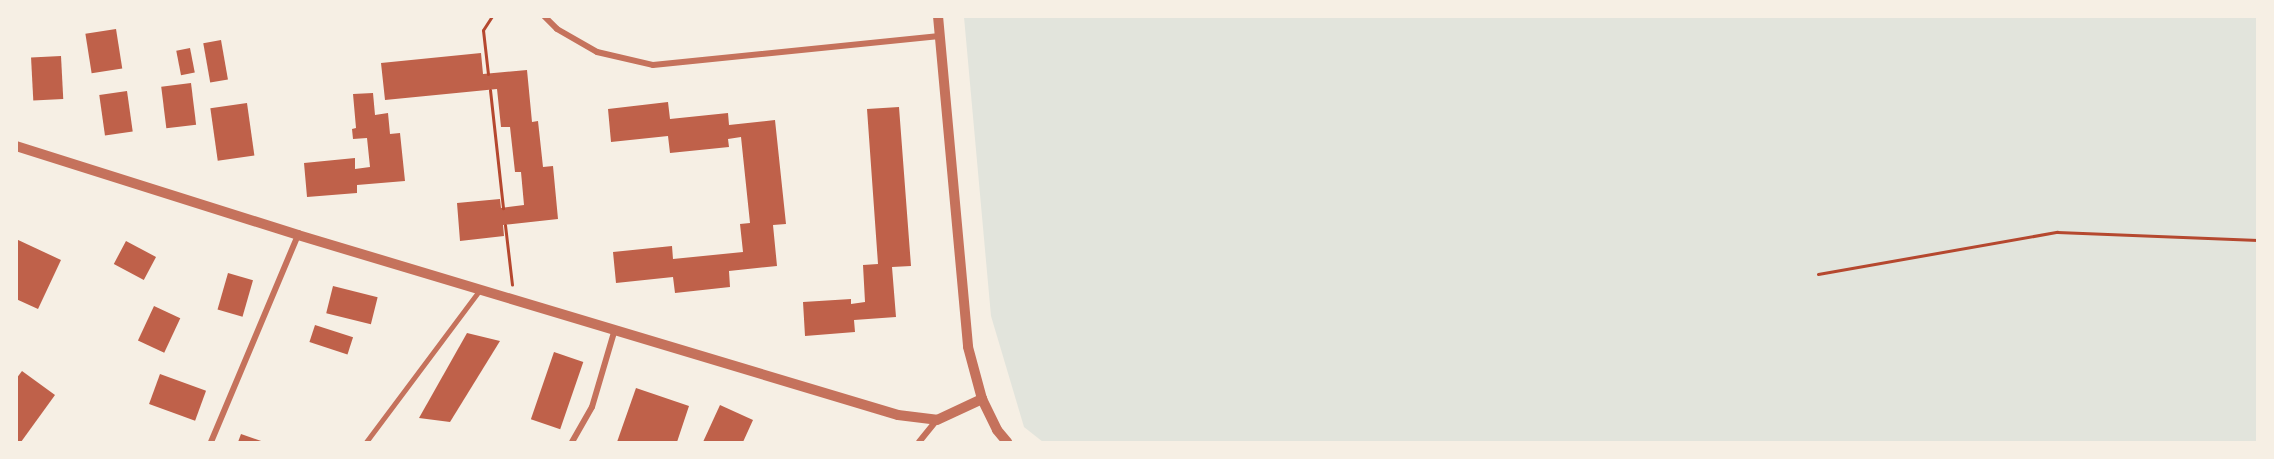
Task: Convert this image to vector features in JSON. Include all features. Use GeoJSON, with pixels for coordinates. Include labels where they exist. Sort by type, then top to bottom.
{"type":"FeatureCollection","features":[{"type":"Feature","properties":{"kind":"street"},"geometry":{"type":"LineString","coordinates":[[544,16],[557,29],[597,52],[652,65],[940,36]]}},
{"type":"Feature","properties":{"kind":"street"},"geometry":{"type":"LineString","coordinates":[[938,16],[968,346],[982,399],[997,430],[1006,442]]}},
{"type":"Feature","properties":{"kind":"street"},"geometry":{"type":"LineString","coordinates":[[16,146],[298,235],[898,415],[937,420]]}},
{"type":"Feature","properties":{"kind":"street"},"geometry":{"type":"LineString","coordinates":[[211,442],[298,235]]}},
{"type":"Feature","properties":{"kind":"street"},"geometry":{"type":"LineString","coordinates":[[572,442],[592,407],[615,329]]}},
{"type":"Feature","properties":{"kind":"street"},"geometry":{"type":"LineString","coordinates":[[919,442],[937,420],[982,399]]}},
{"type":"Feature","properties":{"kind":"lane"},"geometry":{"type":"LineString","coordinates":[[366,442],[481,289]]}},
{"type":"Feature","properties":{"kind":"path"},"geometry":{"type":"LineString","coordinates":[[488,74],[483,30],[492,16]]}},
{"type":"Feature","properties":{"kind":"path"},"geometry":{"type":"LineString","coordinates":[[490,90],[503,208]]}},
{"type":"Feature","properties":{"kind":"path"},"geometry":{"type":"LineString","coordinates":[[505,225],[513,299]]}},
{"type":"Feature","properties":{"kind":"path"},"geometry":{"type":"LineString","coordinates":[[1818,274],[2057,232],[2258,240]]}},
{"type":"Feature","properties":{"kind":"shaded area"},"geometry":{"type":"Polygon","coordinates":[[[964,17],[2257,17],[2257,442],[1043,442],[1024,427],[991,316],[964,17]]]}},
{"type":"Feature","properties":{"kind":"building"},"geometry":{"type":"Polygon","coordinates":[[[116,29],[122,69],[92,73],[85,34],[116,29]]]}},
{"type":"Feature","properties":{"kind":"building"},"geometry":{"type":"Polygon","coordinates":[[[221,40],[228,79],[210,83],[203,43],[221,40]]]}},
{"type":"Feature","properties":{"kind":"building"},"geometry":{"type":"Polygon","coordinates":[[[190,48],[195,73],[181,75],[176,51],[190,48]]]}},
{"type":"Feature","properties":{"kind":"building"},"geometry":{"type":"Polygon","coordinates":[[[481,53],[483,74],[527,70],[532,122],[538,121],[543,167],[553,166],[558,219],[503,225],[504,236],[460,241],[457,203],[500,199],[501,208],[524,205],[521,172],[515,172],[510,127],[501,127],[497,89],[385,100],[381,63],[481,53]]]}},
{"type":"Feature","properties":{"kind":"building"},"geometry":{"type":"Polygon","coordinates":[[[61,56],[63,99],[33,101],[31,58],[61,56]]]}},
{"type":"Feature","properties":{"kind":"building"},"geometry":{"type":"Polygon","coordinates":[[[191,83],[196,125],[166,128],[161,87],[191,83]]]}},
{"type":"Feature","properties":{"kind":"building"},"geometry":{"type":"Polygon","coordinates":[[[127,91],[133,132],[105,135],[99,95],[127,91]]]}},
{"type":"Feature","properties":{"kind":"building"},"geometry":{"type":"Polygon","coordinates":[[[373,93],[375,115],[388,113],[390,134],[400,133],[405,181],[357,185],[357,193],[307,197],[304,163],[355,158],[355,169],[370,167],[367,138],[353,139],[352,129],[356,128],[353,94],[373,93]]]}},
{"type":"Feature","properties":{"kind":"building"},"geometry":{"type":"Polygon","coordinates":[[[668,102],[670,119],[728,113],[729,125],[775,120],[786,224],[773,225],[777,266],[729,271],[730,287],[675,293],[673,277],[616,283],[613,252],[672,246],[673,259],[743,252],[740,224],[750,223],[741,137],[728,139],[729,147],[670,153],[668,136],[611,142],[608,109],[668,102]]]}},
{"type":"Feature","properties":{"kind":"building"},"geometry":{"type":"Polygon","coordinates":[[[247,103],[254,155],[218,161],[210,108],[247,103]]]}},
{"type":"Feature","properties":{"kind":"building"},"geometry":{"type":"Polygon","coordinates":[[[899,107],[911,266],[892,267],[896,317],[854,320],[855,332],[805,336],[803,302],[851,299],[851,304],[865,302],[863,265],[878,264],[867,109],[899,107]]]}},
{"type":"Feature","properties":{"kind":"building"},"geometry":{"type":"Polygon","coordinates":[[[16,239],[61,260],[38,309],[16,299],[16,239]]]}},
{"type":"Feature","properties":{"kind":"building"},"geometry":{"type":"Polygon","coordinates":[[[126,241],[156,257],[144,280],[114,264],[126,241]]]}},
{"type":"Feature","properties":{"kind":"building"},"geometry":{"type":"Polygon","coordinates":[[[228,273],[253,280],[243,317],[218,310],[228,273]]]}},
{"type":"Feature","properties":{"kind":"building"},"geometry":{"type":"Polygon","coordinates":[[[333,286],[378,297],[371,324],[326,313],[333,286]]]}},
{"type":"Feature","properties":{"kind":"building"},"geometry":{"type":"Polygon","coordinates":[[[154,306],[180,318],[164,353],[138,340],[154,306]]]}},
{"type":"Feature","properties":{"kind":"building"},"geometry":{"type":"Polygon","coordinates":[[[315,325],[353,337],[347,354],[309,342],[315,325]]]}},
{"type":"Feature","properties":{"kind":"building"},"geometry":{"type":"Polygon","coordinates":[[[467,333],[500,341],[450,422],[419,418],[467,333]]]}},
{"type":"Feature","properties":{"kind":"building"},"geometry":{"type":"Polygon","coordinates":[[[554,352],[583,362],[560,429],[531,419],[554,352]]]}},
{"type":"Feature","properties":{"kind":"building"},"geometry":{"type":"Polygon","coordinates":[[[22,371],[55,395],[21,442],[16,442],[16,379],[22,371]]]}},
{"type":"Feature","properties":{"kind":"building"},"geometry":{"type":"Polygon","coordinates":[[[160,374],[206,391],[195,421],[149,404],[160,374]]]}},
{"type":"Feature","properties":{"kind":"building"},"geometry":{"type":"Polygon","coordinates":[[[636,388],[689,406],[677,442],[617,442],[636,388]]]}},
{"type":"Feature","properties":{"kind":"building"},"geometry":{"type":"Polygon","coordinates":[[[720,405],[753,420],[743,442],[703,442],[720,405]]]}},
{"type":"Feature","properties":{"kind":"building"},"geometry":{"type":"Polygon","coordinates":[[[241,434],[264,442],[238,442],[241,434]]]}}]}
